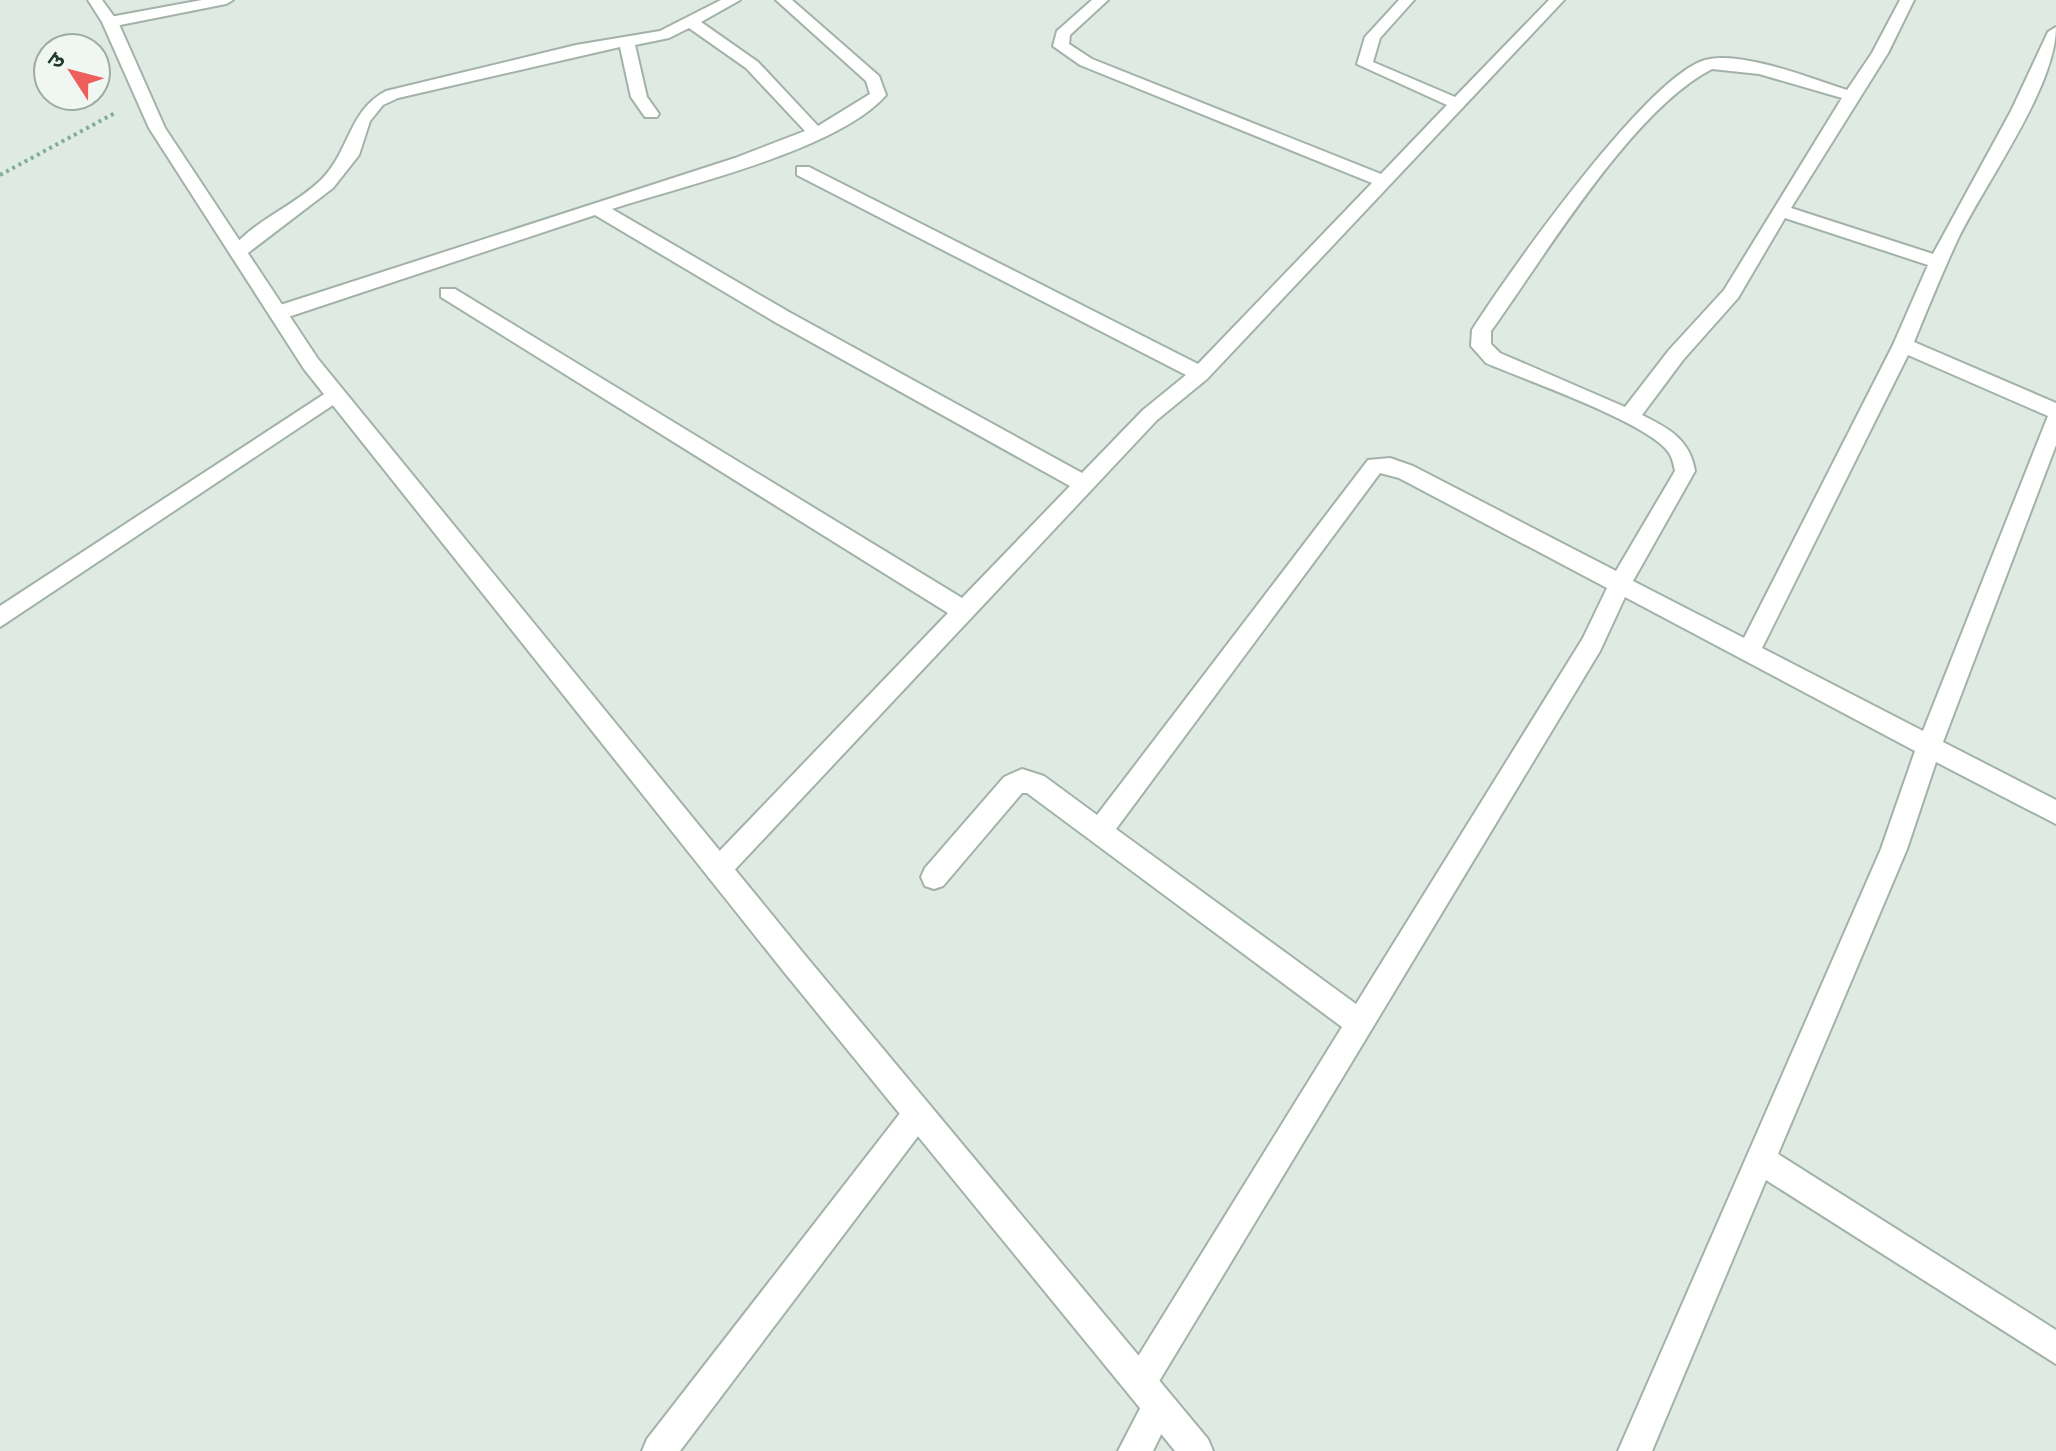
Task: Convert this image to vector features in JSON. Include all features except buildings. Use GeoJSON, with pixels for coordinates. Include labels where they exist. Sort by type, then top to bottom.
{"type":"FeatureCollection","features":[{"type":"Feature","properties":{"kind":"street"},"geometry":{"type":"LineString","coordinates":[[95,0],[110,22],[157,128],[335,394],[718,870],[1196,1451]]}},
{"type":"Feature","properties":{"kind":"street"},"geometry":{"type":"LineString","coordinates":[[110,22],[226,0]]}},
{"type":"Feature","properties":{"kind":"street"},"geometry":{"type":"LineString","coordinates":[[238,252],[327,184],[351,155],[362,120],[385,98],[515,64],[664,35],[733,0]]}},
{"type":"Feature","properties":{"kind":"street"},"geometry":{"type":"LineString","coordinates":[[278,313],[750,158],[865,108],[878,95],[873,79],[783,0]]}},
{"type":"Feature","properties":{"kind":"street"},"geometry":{"type":"LineString","coordinates":[[1101,0],[1062,34],[1061,46],[1086,62],[1383,181]]}},
{"type":"Feature","properties":{"kind":"street"},"geometry":{"type":"LineString","coordinates":[[1407,0],[1368,43],[1364,54],[1365,64],[1379,73],[1458,104]]}},
{"type":"Feature","properties":{"kind":"street"},"geometry":{"type":"LineString","coordinates":[[718,870],[1150,415],[1200,374],[1557,0]]}},
{"type":"Feature","properties":{"kind":"street"},"geometry":{"type":"LineString","coordinates":[[1629,417],[1676,355],[1731,294],[1880,53],[1907,0]]}},
{"type":"Feature","properties":{"kind":"street"},"geometry":{"type":"LineString","coordinates":[[692,23],[752,65],[815,132]]}},
{"type":"Feature","properties":{"kind":"street"},"geometry":{"type":"LineString","coordinates":[[1748,653],[1903,345],[1938,262],[2019,111],[2056,32]]}},
{"type":"Feature","properties":{"kind":"street"},"geometry":{"type":"LineString","coordinates":[[627,44],[639,97],[651,114]]}},
{"type":"Feature","properties":{"kind":"street"},"geometry":{"type":"LineString","coordinates":[[1135,1451],[1150,1394],[1360,1023],[1592,644],[1620,584],[1685,471],[1685,458],[1678,445],[1629,417],[1493,358],[1481,346],[1482,330],[1637,122],[1689,72],[1710,64],[1735,66],[1851,96]]}},
{"type":"Feature","properties":{"kind":"street"},"geometry":{"type":"LineString","coordinates":[[803,171],[1200,374]]}},
{"type":"Feature","properties":{"kind":"street"},"geometry":{"type":"LineString","coordinates":[[597,208],[782,317],[1084,484]]}},
{"type":"Feature","properties":{"kind":"street"},"geometry":{"type":"LineString","coordinates":[[1781,211],[1938,262]]}},
{"type":"Feature","properties":{"kind":"street"},"geometry":{"type":"LineString","coordinates":[[448,293],[964,611]]}},
{"type":"Feature","properties":{"kind":"street"},"geometry":{"type":"LineString","coordinates":[[1903,345],[2056,411]]}},
{"type":"Feature","properties":{"kind":"street"},"geometry":{"type":"LineString","coordinates":[[0,618],[335,394]]}},
{"type":"Feature","properties":{"kind":"street"},"geometry":{"type":"LineString","coordinates":[[1635,1451],[1894,849],[1929,747],[2056,419]]}},
{"type":"Feature","properties":{"kind":"street"},"geometry":{"type":"LineString","coordinates":[[1099,832],[1375,465],[1406,472],[2056,813]]}},
{"type":"Feature","properties":{"kind":"street"},"geometry":{"type":"LineString","coordinates":[[934,877],[1013,785],[1022,780],[1035,784],[1360,1023]]}},
{"type":"Feature","properties":{"kind":"street"},"geometry":{"type":"LineString","coordinates":[[659,1451],[918,1113]]}},
{"type":"Feature","properties":{"kind":"street"},"geometry":{"type":"LineString","coordinates":[[1761,1160],[2056,1348]]}},
{"type":"Feature","properties":{"kind":"path"},"geometry":{"type":"LineString","coordinates":[[0,175],[144,98]]}}]}
